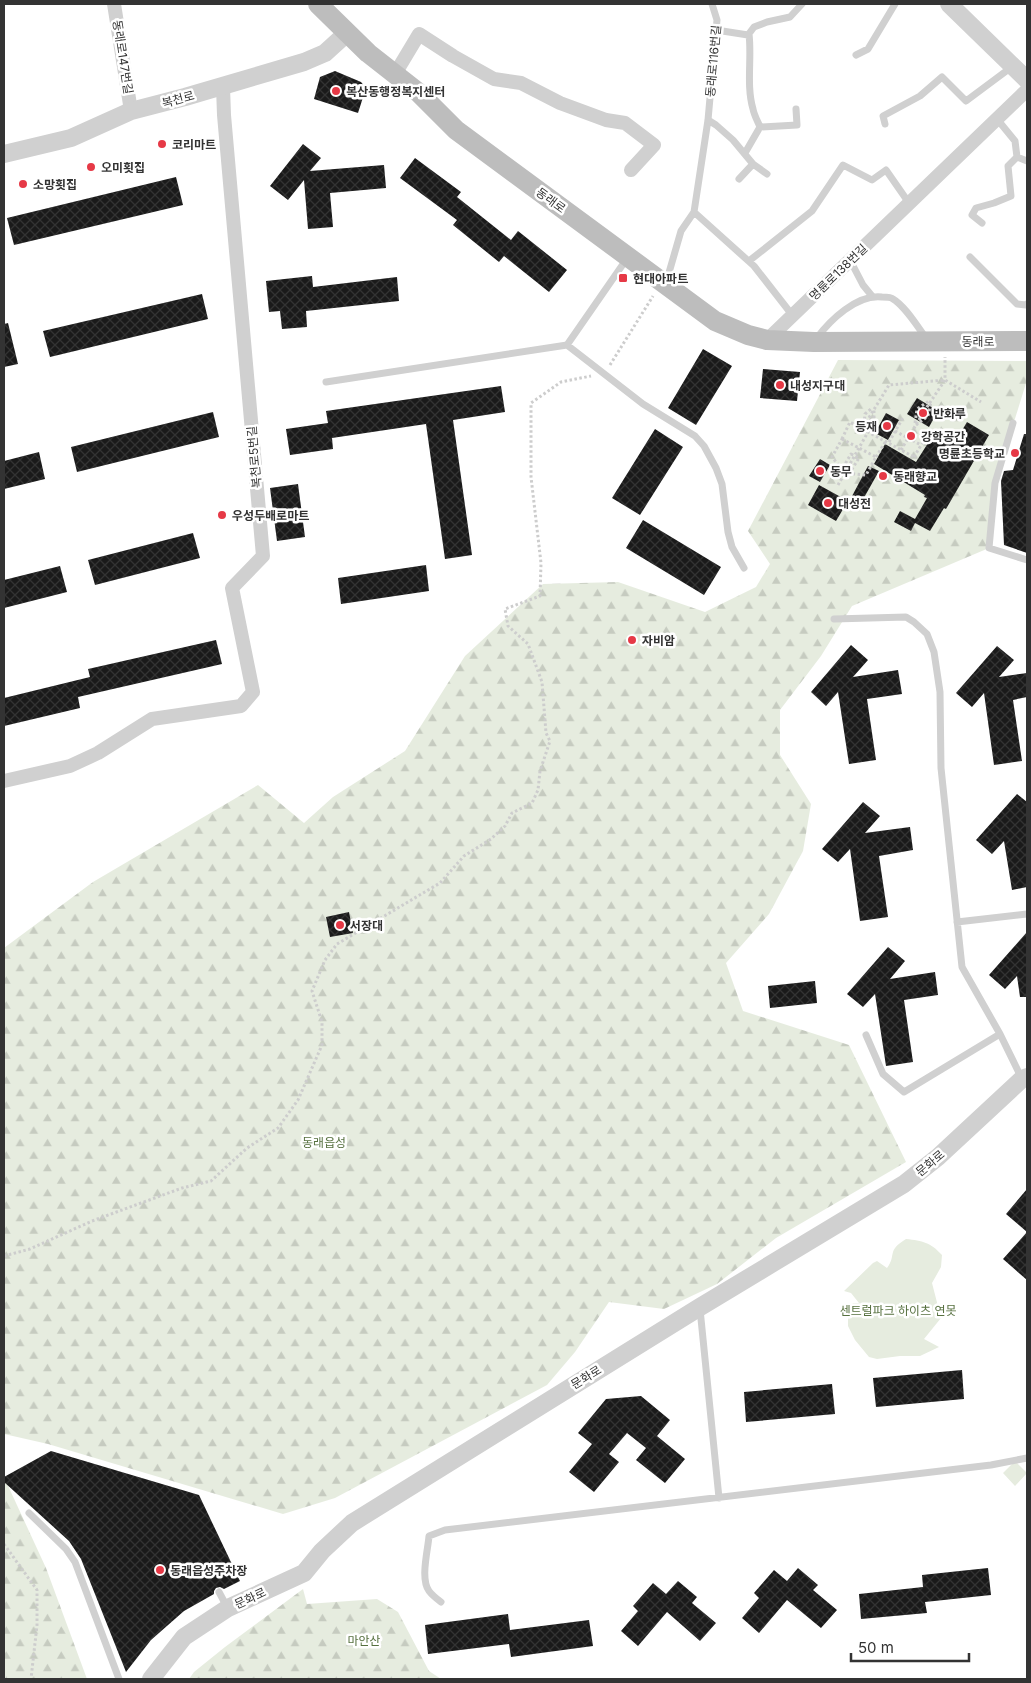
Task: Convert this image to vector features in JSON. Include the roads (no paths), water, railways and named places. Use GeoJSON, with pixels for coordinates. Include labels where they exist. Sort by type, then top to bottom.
{"type":"FeatureCollection","features":[{"type":"Feature","properties":{"kind":"main road","name":"동래로"},"geometry":{"type":"LineString","coordinates":[[324,6],[347,33],[368,53],[419,93],[456,130],[715,321],[748,335],[767,340],[814,342],[1027,341]]}},
{"type":"Feature","properties":{"kind":"street","name":"동래로147번길"},"geometry":{"type":"LineString","coordinates":[[114,4],[131,111]]}},
{"type":"Feature","properties":{"kind":"street"},"geometry":{"type":"LineString","coordinates":[[949,4],[1027,80]]}},
{"type":"Feature","properties":{"kind":"street","name":"복천로"},"geometry":{"type":"LineString","coordinates":[[4,154],[71,138],[131,111],[304,62],[325,53],[347,33]]}},
{"type":"Feature","properties":{"kind":"street"},"geometry":{"type":"LineString","coordinates":[[395,74],[419,34],[494,79],[521,83],[560,103],[606,120],[625,124],[654,145],[631,170]]}},
{"type":"Feature","properties":{"kind":"street","name":"복천로5번길"},"geometry":{"type":"LineString","coordinates":[[4,781],[70,766],[98,753],[152,719],[240,706],[253,692],[232,588],[263,556],[223,86]]}},
{"type":"Feature","properties":{"kind":"street","name":"명륜로138번길"},"geometry":{"type":"LineString","coordinates":[[767,340],[1027,90]]}},
{"type":"Feature","properties":{"kind":"street","name":"문화로"},"geometry":{"type":"LineString","coordinates":[[151,1679],[184,1637],[228,1608],[304,1573],[322,1551],[352,1523],[700,1306],[904,1184],[938,1157],[1025,1078]]}},
{"type":"Feature","properties":{"kind":"lane","name":"동래로116번길"},"geometry":{"type":"LineString","coordinates":[[666,285],[681,232],[694,212],[708,120],[717,20],[712,4]]}},
{"type":"Feature","properties":{"kind":"lane"},"geometry":{"type":"LineString","coordinates":[[760,128],[752,109],[749,34],[754,27],[790,17],[802,4]]}},
{"type":"Feature","properties":{"kind":"lane"},"geometry":{"type":"LineString","coordinates":[[856,55],[868,49],[895,4]]}},
{"type":"Feature","properties":{"kind":"lane"},"geometry":{"type":"LineString","coordinates":[[716,30],[749,34]]}},
{"type":"Feature","properties":{"kind":"lane"},"geometry":{"type":"LineString","coordinates":[[885,124],[883,116],[920,96],[942,77],[966,101],[1013,66]]}},
{"type":"Feature","properties":{"kind":"lane"},"geometry":{"type":"LineString","coordinates":[[760,128],[797,125],[796,109]]}},
{"type":"Feature","properties":{"kind":"lane"},"geometry":{"type":"LineString","coordinates":[[997,119],[1014,141],[1017,157]]}},
{"type":"Feature","properties":{"kind":"lane"},"geometry":{"type":"LineString","coordinates":[[708,120],[716,124],[734,140],[753,164],[768,174]]}},
{"type":"Feature","properties":{"kind":"lane"},"geometry":{"type":"LineString","coordinates":[[744,153],[760,128]]}},
{"type":"Feature","properties":{"kind":"lane"},"geometry":{"type":"LineString","coordinates":[[1017,157],[1027,161]]}},
{"type":"Feature","properties":{"kind":"lane"},"geometry":{"type":"LineString","coordinates":[[982,223],[972,215],[976,208],[1011,196],[1008,166],[1017,157]]}},
{"type":"Feature","properties":{"kind":"lane"},"geometry":{"type":"LineString","coordinates":[[739,179],[753,164]]}},
{"type":"Feature","properties":{"kind":"lane"},"geometry":{"type":"LineString","coordinates":[[749,261],[812,211],[843,164],[872,180],[886,170],[909,203]]}},
{"type":"Feature","properties":{"kind":"lane"},"geometry":{"type":"LineString","coordinates":[[694,212],[749,261],[793,316]]}},
{"type":"Feature","properties":{"kind":"lane"},"geometry":{"type":"LineString","coordinates":[[970,256],[1017,304],[1027,304]]}},
{"type":"Feature","properties":{"kind":"lane"},"geometry":{"type":"LineString","coordinates":[[567,345],[628,257]]}},
{"type":"Feature","properties":{"kind":"lane"},"geometry":{"type":"LineString","coordinates":[[850,260],[863,285],[872,296]]}},
{"type":"Feature","properties":{"kind":"lane"},"geometry":{"type":"LineString","coordinates":[[814,342],[826,326],[847,308],[872,296],[893,298],[908,313],[929,342]]}},
{"type":"Feature","properties":{"kind":"lane"},"geometry":{"type":"LineString","coordinates":[[326,382],[567,345],[643,404],[695,436],[704,446],[722,484],[728,532],[732,546],[744,568]]}},
{"type":"Feature","properties":{"kind":"lane"},"geometry":{"type":"LineString","coordinates":[[1012,423],[995,483],[989,548],[1027,560]]}},
{"type":"Feature","properties":{"kind":"lane"},"geometry":{"type":"LineString","coordinates":[[834,619],[906,617],[927,634],[934,652],[940,692],[941,768],[962,967],[1025,1078]]}},
{"type":"Feature","properties":{"kind":"lane"},"geometry":{"type":"LineString","coordinates":[[957,922],[1027,914]]}},
{"type":"Feature","properties":{"kind":"lane"},"geometry":{"type":"LineString","coordinates":[[866,1034],[883,1074],[904,1092],[1000,1034]]}},
{"type":"Feature","properties":{"kind":"lane"},"geometry":{"type":"LineString","coordinates":[[700,1306],[719,1498]]}},
{"type":"Feature","properties":{"kind":"lane"},"geometry":{"type":"LineString","coordinates":[[441,1602],[428,1591],[426,1556],[429,1536],[446,1530],[981,1466],[1027,1458]]}},
{"type":"Feature","properties":{"kind":"lane"},"geometry":{"type":"LineString","coordinates":[[29,1513],[66,1549],[75,1562],[119,1679]]}},
{"type":"Feature","properties":{"kind":"lane"},"geometry":{"type":"LineString","coordinates":[[219,1592],[228,1608]]}},
{"type":"Feature","properties":{"kind":"place","name":"복산동행정복지센터"},"geometry":{"type":"Point","coordinates":[336,91]}},
{"type":"Feature","properties":{"kind":"place","name":"코리마트"},"geometry":{"type":"Point","coordinates":[162,144]}},
{"type":"Feature","properties":{"kind":"place","name":"오미횟집"},"geometry":{"type":"Point","coordinates":[91,167]}},
{"type":"Feature","properties":{"kind":"place","name":"소망횟집"},"geometry":{"type":"Point","coordinates":[23,184]}},
{"type":"Feature","properties":{"kind":"place","name":"현대아파트"},"geometry":{"type":"Point","coordinates":[623,278]}},
{"type":"Feature","properties":{"kind":"place","name":"내성지구대"},"geometry":{"type":"Point","coordinates":[780,385]}},
{"type":"Feature","properties":{"kind":"place","name":"반화루"},"geometry":{"type":"Point","coordinates":[923,413]}},
{"type":"Feature","properties":{"kind":"place","name":"등재"},"geometry":{"type":"Point","coordinates":[887,426]}},
{"type":"Feature","properties":{"kind":"place","name":"강학공간"},"geometry":{"type":"Point","coordinates":[911,436]}},
{"type":"Feature","properties":{"kind":"place","name":"명륜초등학교"},"geometry":{"type":"Point","coordinates":[1015,453]}},
{"type":"Feature","properties":{"kind":"place","name":"동무"},"geometry":{"type":"Point","coordinates":[820,471]}},
{"type":"Feature","properties":{"kind":"place","name":"동래향교"},"geometry":{"type":"Point","coordinates":[883,476]}},
{"type":"Feature","properties":{"kind":"place","name":"대성전"},"geometry":{"type":"Point","coordinates":[828,503]}},
{"type":"Feature","properties":{"kind":"place","name":"우성두배로마트"},"geometry":{"type":"Point","coordinates":[222,515]}},
{"type":"Feature","properties":{"kind":"place","name":"자비암"},"geometry":{"type":"Point","coordinates":[632,640]}},
{"type":"Feature","properties":{"kind":"place","name":"서장대"},"geometry":{"type":"Point","coordinates":[340,925]}},
{"type":"Feature","properties":{"kind":"place","name":"동래읍성주차장"},"geometry":{"type":"Point","coordinates":[160,1570]}},
{"type":"Feature","properties":{"kind":"park label","name":"동래읍성"},"geometry":{"type":"Point","coordinates":[324,1142]}},
{"type":"Feature","properties":{"kind":"park label","name":"센트럴파크 하이츠 연못"},"geometry":{"type":"Point","coordinates":[898,1310]}},
{"type":"Feature","properties":{"kind":"park label","name":"마안산"},"geometry":{"type":"Point","coordinates":[364,1640]}}]}
